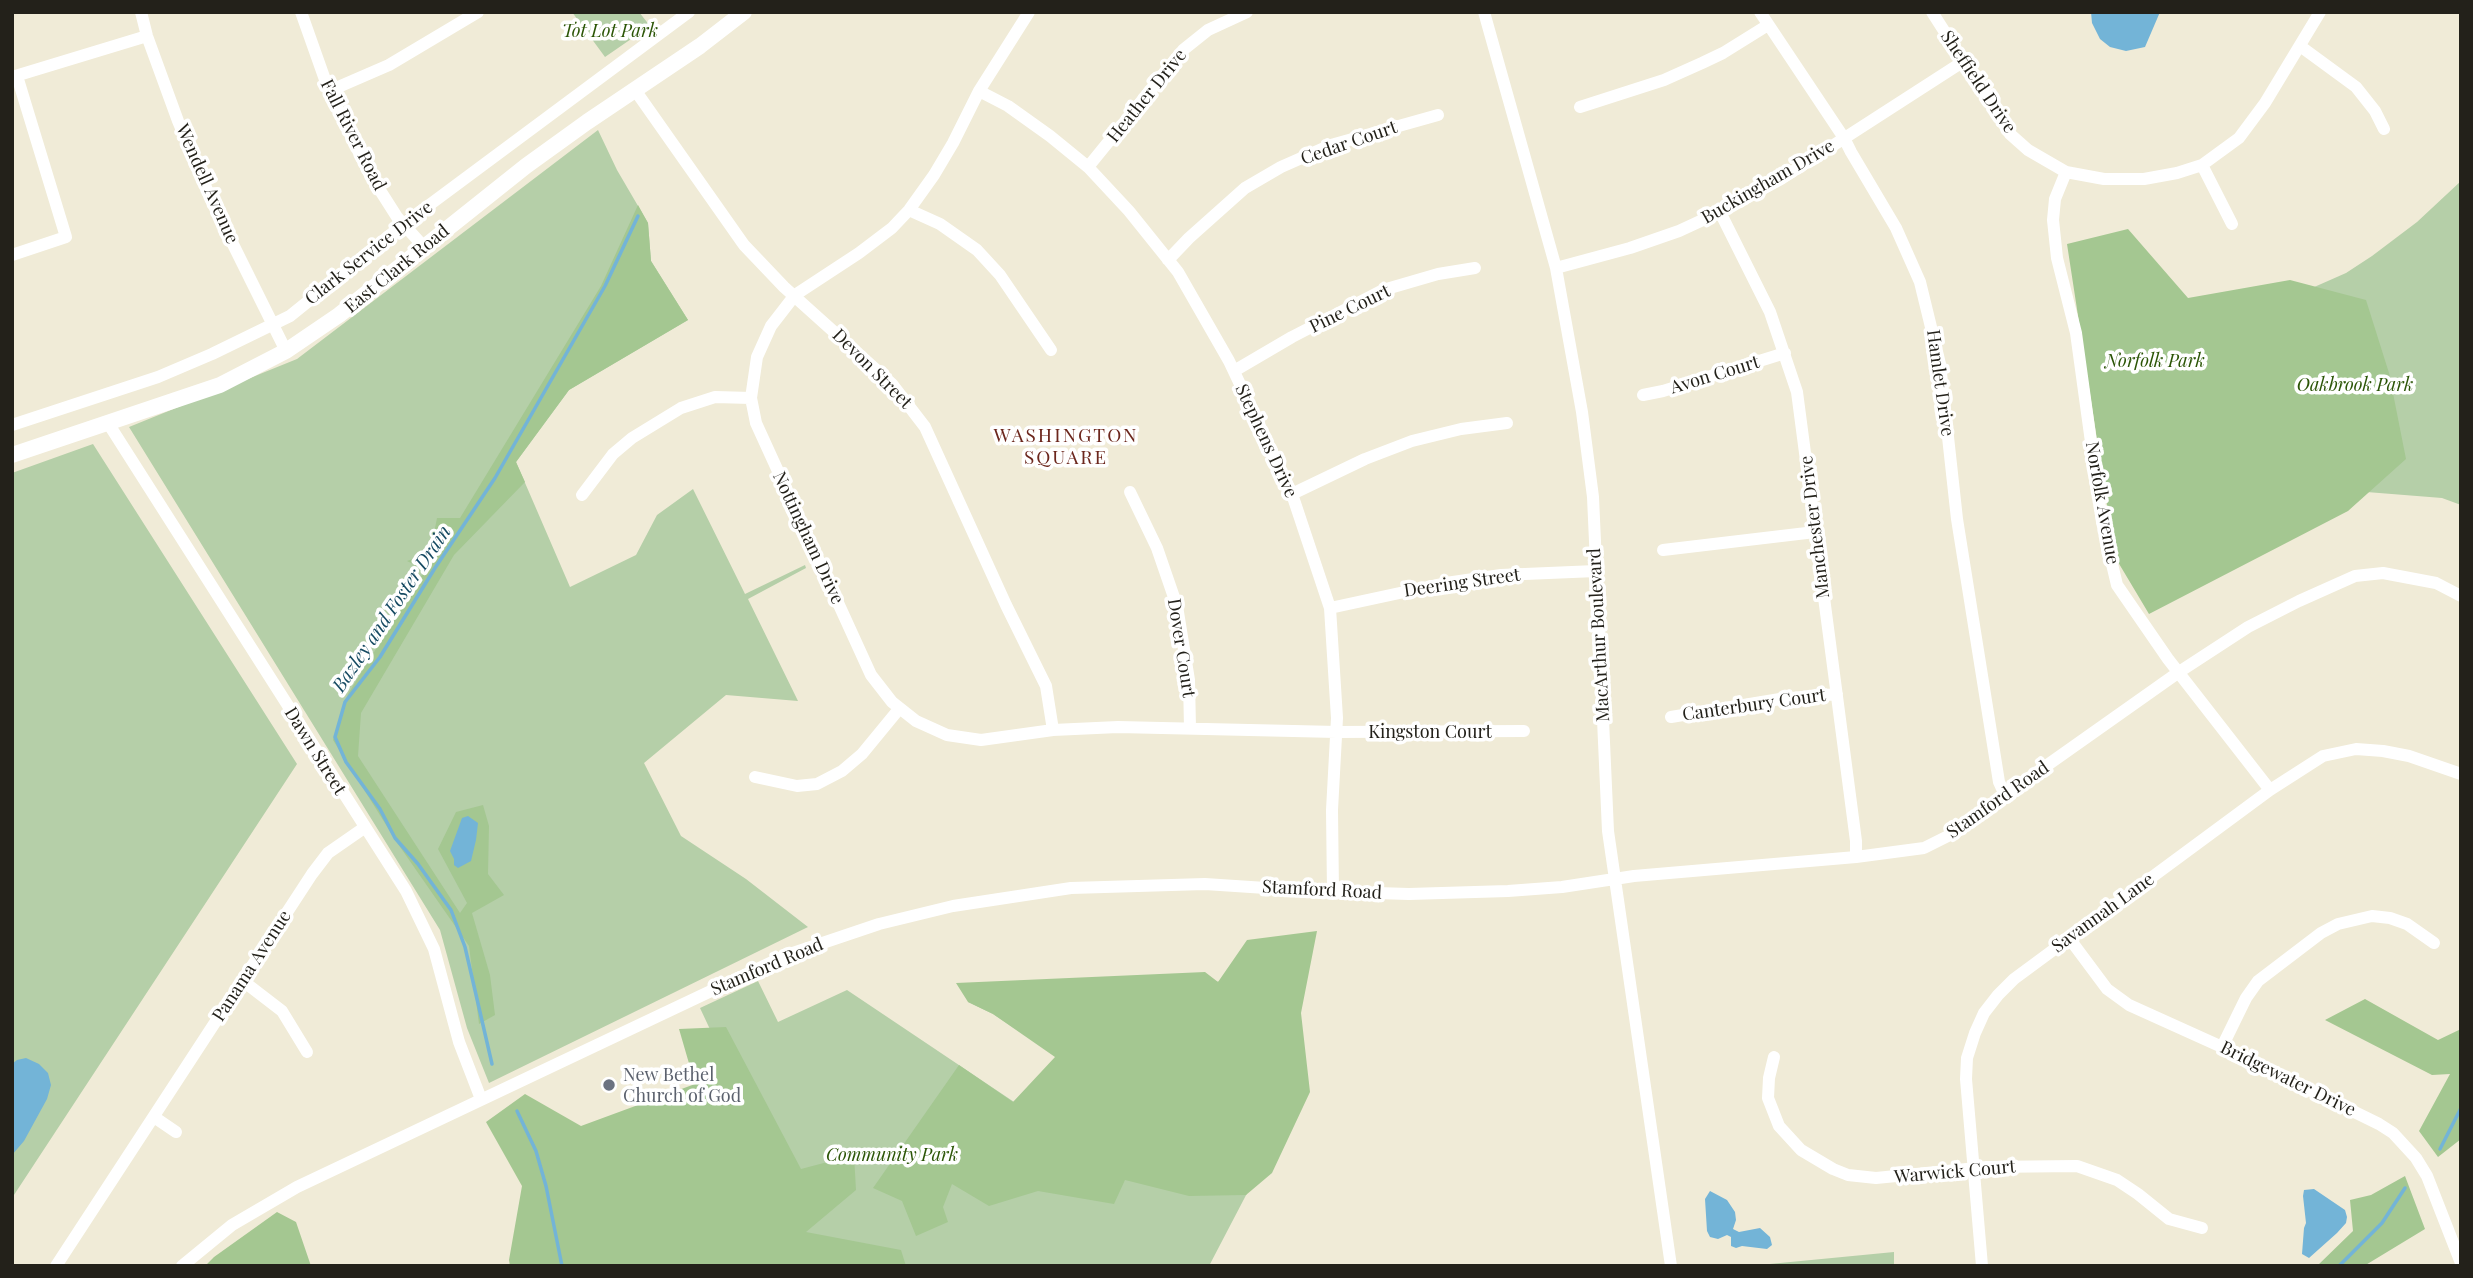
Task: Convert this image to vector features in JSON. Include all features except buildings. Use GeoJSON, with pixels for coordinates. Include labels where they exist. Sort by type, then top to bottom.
{"type":"FeatureCollection","features":[{"type":"Feature","properties":{"kind":"main road","name":"East Clark Road"},"geometry":{"type":"LineString","coordinates":[[12,455],[220,385],[286,351],[339,315],[526,166],[744,12]]}},
{"type":"Feature","properties":{"kind":"street","name":"Wendell Avenue"},"geometry":{"type":"LineString","coordinates":[[141,12],[178,121],[213,204],[286,351]]}},
{"type":"Feature","properties":{"kind":"street","name":"Fall River Road"},"geometry":{"type":"LineString","coordinates":[[301,12],[329,91],[369,173],[397,217],[424,247]]}},
{"type":"Feature","properties":{"kind":"street","name":"Clark Service Drive"},"geometry":{"type":"LineString","coordinates":[[12,425],[158,377],[274,325],[307,303],[405,223],[689,12]]}},
{"type":"Feature","properties":{"kind":"street","name":"Nottingham Drive"},"geometry":{"type":"LineString","coordinates":[[1029,12],[979,91],[953,143],[909,210],[892,228],[859,253],[794,295],[771,326],[763,340],[752,380],[751,398],[764,442],[871,675],[899,709],[925,726],[962,738],[994,739],[1053,730],[1118,727],[1337,732]]}},
{"type":"Feature","properties":{"kind":"street","name":"Heather Drive"},"geometry":{"type":"LineString","coordinates":[[1088,167],[1183,50],[1208,30],[1247,12]]}},
{"type":"Feature","properties":{"kind":"street","name":"MacArthur Boulevard"},"geometry":{"type":"LineString","coordinates":[[1484,12],[1556,268],[1582,412],[1592,497],[1607,807],[1614,879],[1671,1266]]}},
{"type":"Feature","properties":{"kind":"street","name":"Hamlet Drive"},"geometry":{"type":"LineString","coordinates":[[1760,12],[1844,138],[1896,228],[1920,282],[1940,364],[1957,519],[1998,782],[2005,795]]}},
{"type":"Feature","properties":{"kind":"street","name":"Sheffield Drive"},"geometry":{"type":"LineString","coordinates":[[1931,12],[2011,134],[2028,150],[2066,172],[2104,179],[2144,179],[2177,173],[2202,165],[2239,138],[2264,103],[2320,12]]}},
{"type":"Feature","properties":{"kind":"street"},"geometry":{"type":"LineString","coordinates":[[329,91],[389,65],[469,14]]}},
{"type":"Feature","properties":{"kind":"street"},"geometry":{"type":"LineString","coordinates":[[1580,107],[1664,80],[1723,53],[1768,25]]}},
{"type":"Feature","properties":{"kind":"street"},"geometry":{"type":"LineString","coordinates":[[12,255],[66,237],[15,76],[147,36]]}},
{"type":"Feature","properties":{"kind":"street"},"geometry":{"type":"LineString","coordinates":[[2300,46],[2356,87],[2375,111],[2384,129]]}},
{"type":"Feature","properties":{"kind":"street","name":"Buckingham Drive"},"geometry":{"type":"LineString","coordinates":[[1556,268],[1655,240],[1720,212],[1781,179],[1964,61]]}},
{"type":"Feature","properties":{"kind":"street","name":"Devon Street"},"geometry":{"type":"LineString","coordinates":[[635,90],[744,246],[892,384],[925,427],[1046,686],[1053,730]]}},
{"type":"Feature","properties":{"kind":"street","name":"Stephens Drive"},"geometry":{"type":"LineString","coordinates":[[979,91],[1008,106],[1050,135],[1088,167],[1129,211],[1168,260],[1234,371],[1292,494],[1330,608],[1337,732],[1332,810],[1333,892]]}},
{"type":"Feature","properties":{"kind":"street","name":"Cedar Court"},"geometry":{"type":"LineString","coordinates":[[1168,260],[1204,223],[1245,188],[1281,167],[1331,145],[1438,115]]}},
{"type":"Feature","properties":{"kind":"street"},"geometry":{"type":"LineString","coordinates":[[2202,165],[2232,224]]}},
{"type":"Feature","properties":{"kind":"street","name":"Norfolk Avenue"},"geometry":{"type":"LineString","coordinates":[[2066,172],[2055,199],[2053,220],[2057,258],[2076,333],[2102,522],[2117,585],[2179,672],[2270,790]]}},
{"type":"Feature","properties":{"kind":"street"},"geometry":{"type":"LineString","coordinates":[[909,210],[940,224],[977,250],[1000,275],[1051,350]]}},
{"type":"Feature","properties":{"kind":"street","name":"Manchester Drive"},"geometry":{"type":"LineString","coordinates":[[1720,212],[1770,312],[1797,392],[1856,857]]}},
{"type":"Feature","properties":{"kind":"street","name":"Pine Court"},"geometry":{"type":"LineString","coordinates":[[1234,371],[1292,337],[1383,290],[1438,274],[1475,268]]}},
{"type":"Feature","properties":{"kind":"street","name":"Avon Court"},"geometry":{"type":"LineString","coordinates":[[1643,395],[1785,353]]}},
{"type":"Feature","properties":{"kind":"street"},"geometry":{"type":"LineString","coordinates":[[582,495],[613,454],[632,438],[681,408],[715,397],[751,398]]}},
{"type":"Feature","properties":{"kind":"street","name":"Dawn Street"},"geometry":{"type":"LineString","coordinates":[[108,423],[406,891],[434,949],[458,1042],[481,1099]]}},
{"type":"Feature","properties":{"kind":"street"},"geometry":{"type":"LineString","coordinates":[[1292,494],[1365,459],[1412,441],[1461,429],[1507,423]]}},
{"type":"Feature","properties":{"kind":"street","name":"Dover Court"},"geometry":{"type":"LineString","coordinates":[[1130,492],[1157,548],[1177,606],[1189,680],[1190,728]]}},
{"type":"Feature","properties":{"kind":"street"},"geometry":{"type":"LineString","coordinates":[[1662,550],[1815,532]]}},
{"type":"Feature","properties":{"kind":"street","name":"Deering Street"},"geometry":{"type":"LineString","coordinates":[[1330,608],[1446,583],[1525,573],[1596,570]]}},
{"type":"Feature","properties":{"kind":"street","name":"Stamford Road"},"geometry":{"type":"LineString","coordinates":[[182,1266],[208,1242],[256,1209],[297,1187],[788,955],[879,924],[953,906],[1071,888],[1206,884],[1409,894],[1508,891],[1924,848],[1961,830],[2005,795],[2179,672],[2248,627],[2299,601],[2355,576],[2383,573],[2435,583],[2461,596]]}},
{"type":"Feature","properties":{"kind":"street","name":"Canterbury Court"},"geometry":{"type":"LineString","coordinates":[[1671,717],[1780,699],[1837,694]]}},
{"type":"Feature","properties":{"kind":"street"},"geometry":{"type":"LineString","coordinates":[[755,777],[797,786],[817,783],[842,771],[862,754],[899,709]]}},
{"type":"Feature","properties":{"kind":"street","name":"Kingston Court"},"geometry":{"type":"LineString","coordinates":[[1337,732],[1524,731]]}},
{"type":"Feature","properties":{"kind":"street","name":"Savannah Lane"},"geometry":{"type":"LineString","coordinates":[[1982,1266],[1966,1079],[1967,1058],[1984,1013],[2006,987],[2270,790],[2323,757],[2356,749],[2383,751],[2409,756],[2461,774]]}},
{"type":"Feature","properties":{"kind":"street","name":"Panama Avenue"},"geometry":{"type":"LineString","coordinates":[[56,1266],[328,853],[364,828]]}},
{"type":"Feature","properties":{"kind":"street"},"geometry":{"type":"LineString","coordinates":[[2222,1047],[2246,998],[2259,981],[2321,933],[2338,924],[2372,916],[2390,918],[2407,924],[2434,943]]}},
{"type":"Feature","properties":{"kind":"street","name":"Bridgewater Drive"},"geometry":{"type":"LineString","coordinates":[[2069,938],[2107,989],[2129,1005],[2222,1047],[2393,1133],[2416,1157],[2427,1176],[2461,1263]]}},
{"type":"Feature","properties":{"kind":"street"},"geometry":{"type":"LineString","coordinates":[[243,981],[282,1011],[307,1052]]}},
{"type":"Feature","properties":{"kind":"street","name":"Warwick Court"},"geometry":{"type":"LineString","coordinates":[[1774,1058],[1768,1098],[1772,1113],[1789,1139],[1815,1160],[1848,1175],[1864,1178],[1987,1167],[2077,1166],[2117,1180],[2169,1219],[2202,1228]]}},
{"type":"Feature","properties":{"kind":"street"},"geometry":{"type":"LineString","coordinates":[[154,1117],[176,1132]]}},
{"type":"Feature","properties":{"kind":"green space","name":"Tot Lot Park"},"geometry":{"type":"Polygon","coordinates":[[[572,12],[639,12],[650,26],[605,57],[572,12]]]}},
{"type":"Feature","properties":{"kind":"green space"},"geometry":{"type":"Polygon","coordinates":[[[598,130],[617,170],[648,223],[651,261],[688,320],[569,390],[516,462],[570,587],[636,555],[657,515],[693,489],[745,594],[805,565],[806,568],[748,599],[798,701],[726,695],[644,763],[681,836],[746,879],[808,927],[489,1083],[467,1028],[440,930],[129,427],[297,359],[598,130]]]}},
{"type":"Feature","properties":{"kind":"green space","name":"Oakbrook Park"},"geometry":{"type":"Polygon","coordinates":[[[2461,181],[2461,505],[2442,498],[2354,491],[2186,303],[2312,288],[2346,273],[2417,222],[2461,181]]]}},
{"type":"Feature","properties":{"kind":"green space"},"geometry":{"type":"Polygon","coordinates":[[[638,205],[648,223],[651,261],[688,320],[569,390],[516,462],[525,482],[454,555],[361,713],[358,756],[460,913],[467,903],[438,849],[456,812],[483,805],[489,826],[488,874],[504,895],[472,913],[490,975],[495,1015],[479,1024],[469,946],[398,844],[333,740],[348,694],[425,570],[407,561],[430,553],[437,518],[460,518],[601,286],[638,205]]]}},
{"type":"Feature","properties":{"kind":"green space","name":"Norfolk Park"},"geometry":{"type":"Polygon","coordinates":[[[2128,229],[2188,298],[2290,280],[2366,300],[2389,373],[2406,459],[2348,511],[2149,614],[2115,557],[2067,244],[2128,229]]]}},
{"type":"Feature","properties":{"kind":"green space"},"geometry":{"type":"Polygon","coordinates":[[[93,444],[297,764],[12,1198],[12,473],[93,444]]]}},
{"type":"Feature","properties":{"kind":"green space"},"geometry":{"type":"Polygon","coordinates":[[[1317,931],[1301,1013],[1310,1092],[1272,1173],[1246,1195],[1189,1196],[1125,1180],[1114,1204],[1038,1191],[989,1206],[952,1184],[943,1207],[948,1222],[916,1236],[902,1201],[873,1188],[959,1065],[1013,1102],[1055,1057],[993,1014],[968,1002],[956,983],[1205,972],[1218,982],[1247,940],[1317,931]]]}},
{"type":"Feature","properties":{"kind":"green space","name":"Community Park"},"geometry":{"type":"Polygon","coordinates":[[[1287,976],[1302,1088],[1209,1266],[821,1266],[700,1008],[758,981],[778,1022],[847,990],[1029,1112],[1082,1077],[993,1014],[968,1002],[1287,976]]]}},
{"type":"Feature","properties":{"kind":"green space"},"geometry":{"type":"Polygon","coordinates":[[[2365,999],[2438,1040],[2461,1029],[2461,1139],[2438,1157],[2419,1131],[2450,1074],[2432,1075],[2325,1020],[2365,999]]]}},
{"type":"Feature","properties":{"kind":"green space"},"geometry":{"type":"Polygon","coordinates":[[[726,1027],[801,1169],[854,1155],[856,1190],[806,1232],[901,1250],[906,1266],[510,1266],[522,1186],[486,1122],[525,1094],[581,1126],[695,1084],[679,1029],[726,1027]]]}},
{"type":"Feature","properties":{"kind":"green space"},"geometry":{"type":"Polygon","coordinates":[[[2405,1176],[2425,1229],[2364,1266],[2317,1266],[2353,1231],[2350,1200],[2371,1195],[2405,1176]]]}},
{"type":"Feature","properties":{"kind":"green space"},"geometry":{"type":"Polygon","coordinates":[[[277,1212],[296,1222],[311,1266],[205,1266],[214,1257],[277,1212]]]}},
{"type":"Feature","properties":{"kind":"green space"},"geometry":{"type":"Polygon","coordinates":[[[1894,1252],[1894,1266],[1749,1266],[1894,1252]]]}},
{"type":"Feature","properties":{"kind":"water"},"geometry":{"type":"Polygon","coordinates":[[[2091,12],[2160,12],[2145,47],[2126,51],[2110,47],[2100,39],[2092,23],[2091,12]]]}},
{"type":"Feature","properties":{"kind":"water"},"geometry":{"type":"Polygon","coordinates":[[[468,816],[478,823],[476,840],[471,861],[458,868],[454,865],[450,851],[462,818],[468,816]]]}},
{"type":"Feature","properties":{"kind":"water"},"geometry":{"type":"Polygon","coordinates":[[[26,1058],[39,1064],[48,1073],[51,1085],[47,1099],[24,1141],[12,1155],[12,1064],[26,1058]]]}},
{"type":"Feature","properties":{"kind":"water"},"geometry":{"type":"Polygon","coordinates":[[[2314,1189],[2345,1210],[2347,1217],[2346,1223],[2337,1233],[2309,1258],[2302,1254],[2306,1223],[2303,1196],[2304,1190],[2314,1189]]]}},
{"type":"Feature","properties":{"kind":"water"},"geometry":{"type":"Polygon","coordinates":[[[1710,1191],[1727,1200],[1735,1212],[1733,1229],[1739,1232],[1760,1228],[1770,1237],[1772,1245],[1767,1249],[1742,1246],[1736,1248],[1731,1246],[1731,1237],[1727,1235],[1718,1239],[1710,1237],[1707,1231],[1705,1199],[1710,1191]]]}},
{"type":"Feature","properties":{"kind":"waterway","name":"Bazley and Foster Drain"},"geometry":{"type":"LineString","coordinates":[[492,1064],[465,947],[451,910],[418,864],[395,838],[380,809],[346,762],[335,737],[345,702],[380,657],[495,478],[605,286],[638,216]]}},
{"type":"Feature","properties":{"kind":"waterway"},"geometry":{"type":"LineString","coordinates":[[2440,1149],[2461,1108]]}},
{"type":"Feature","properties":{"kind":"waterway","name":"Bazley and Foster Drain"},"geometry":{"type":"LineString","coordinates":[[517,1111],[536,1151],[562,1266]]}},
{"type":"Feature","properties":{"kind":"waterway"},"geometry":{"type":"LineString","coordinates":[[2339,1266],[2382,1223],[2405,1188]]}},
{"type":"Feature","properties":{"kind":"place","name":"New Bethel Church of God"},"geometry":{"type":"Point","coordinates":[609,1085]}},
{"type":"Feature","properties":{"kind":"district","name":"WASHINGTON SQUARE"},"geometry":{"type":"Point","coordinates":[1066,447]}}]}
